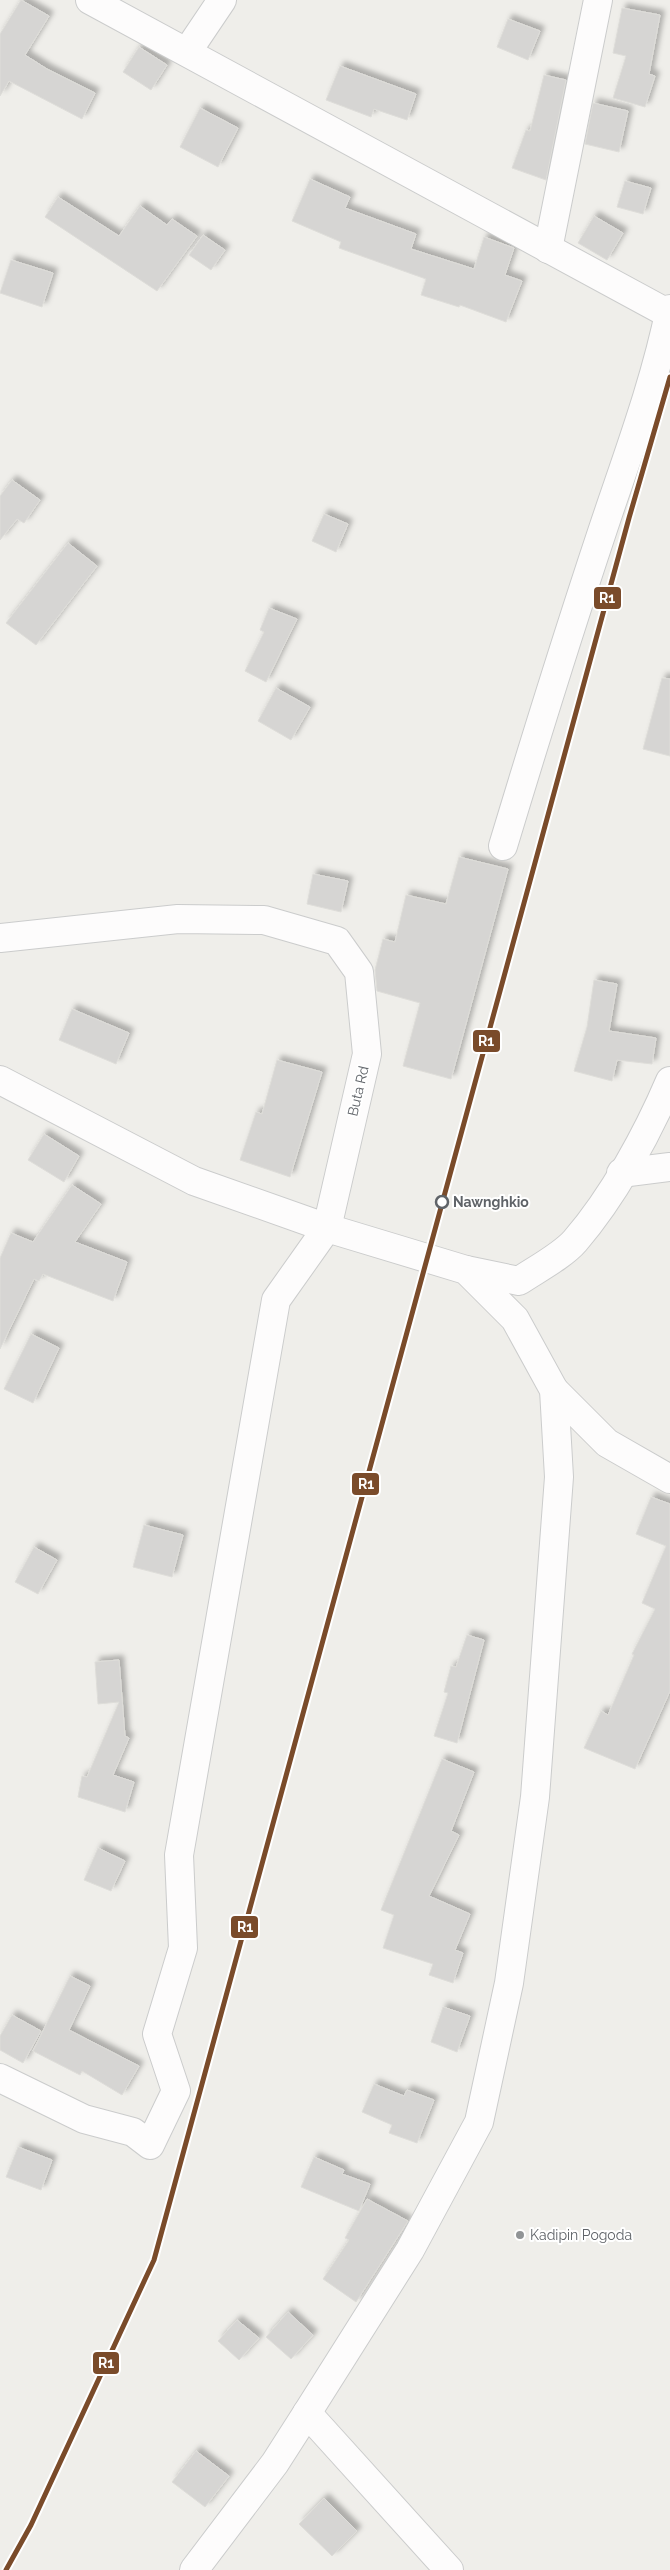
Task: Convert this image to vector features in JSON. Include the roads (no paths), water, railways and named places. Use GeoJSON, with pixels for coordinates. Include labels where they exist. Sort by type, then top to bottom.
{"type":"FeatureCollection","features":[{"type":"Feature","properties":{"kind":"street"},"geometry":{"type":"LineString","coordinates":[[90,0],[548,249],[668,323],[503,846]]}},
{"type":"Feature","properties":{"kind":"street"},"geometry":{"type":"LineString","coordinates":[[187,52],[222,0]]}},
{"type":"Feature","properties":{"kind":"street"},"geometry":{"type":"LineString","coordinates":[[548,249],[598,0]]}},
{"type":"Feature","properties":{"kind":"street","name":"Buta Rd"},"geometry":{"type":"LineString","coordinates":[[0,938],[188,920],[264,920],[337,941],[359,972],[367,1054],[327,1228]]}},
{"type":"Feature","properties":{"kind":"street"},"geometry":{"type":"LineString","coordinates":[[0,1080],[194,1181],[327,1228],[466,1270],[519,1281],[574,1243],[621,1173],[656,1114],[670,1081]]}},
{"type":"Feature","properties":{"kind":"street"},"geometry":{"type":"LineString","coordinates":[[621,1173],[670,1167]]}},
{"type":"Feature","properties":{"kind":"street"},"geometry":{"type":"LineString","coordinates":[[0,2078],[84,2119],[133,2132],[150,2145],[176,2090],[157,2034],[183,1948],[179,1855],[274,1310],[276,1300],[327,1228]]}},
{"type":"Feature","properties":{"kind":"street"},"geometry":{"type":"LineString","coordinates":[[466,1270],[515,1319],[554,1390],[607,1443],[670,1479]]}},
{"type":"Feature","properties":{"kind":"street"},"geometry":{"type":"LineString","coordinates":[[202,2566],[275,2463],[410,2250],[479,2122],[509,1983],[534,1797],[559,1476],[554,1390]]}},
{"type":"Feature","properties":{"kind":"street"},"geometry":{"type":"LineString","coordinates":[[307,2413],[449,2570]]}},
{"type":"Feature","properties":{"kind":"place","name":"Nawnghkio"},"geometry":{"type":"Point","coordinates":[442,1202]}},
{"type":"Feature","properties":{"kind":"place","name":"Kadipin Pogoda"},"geometry":{"type":"Point","coordinates":[520,2235]}}]}
